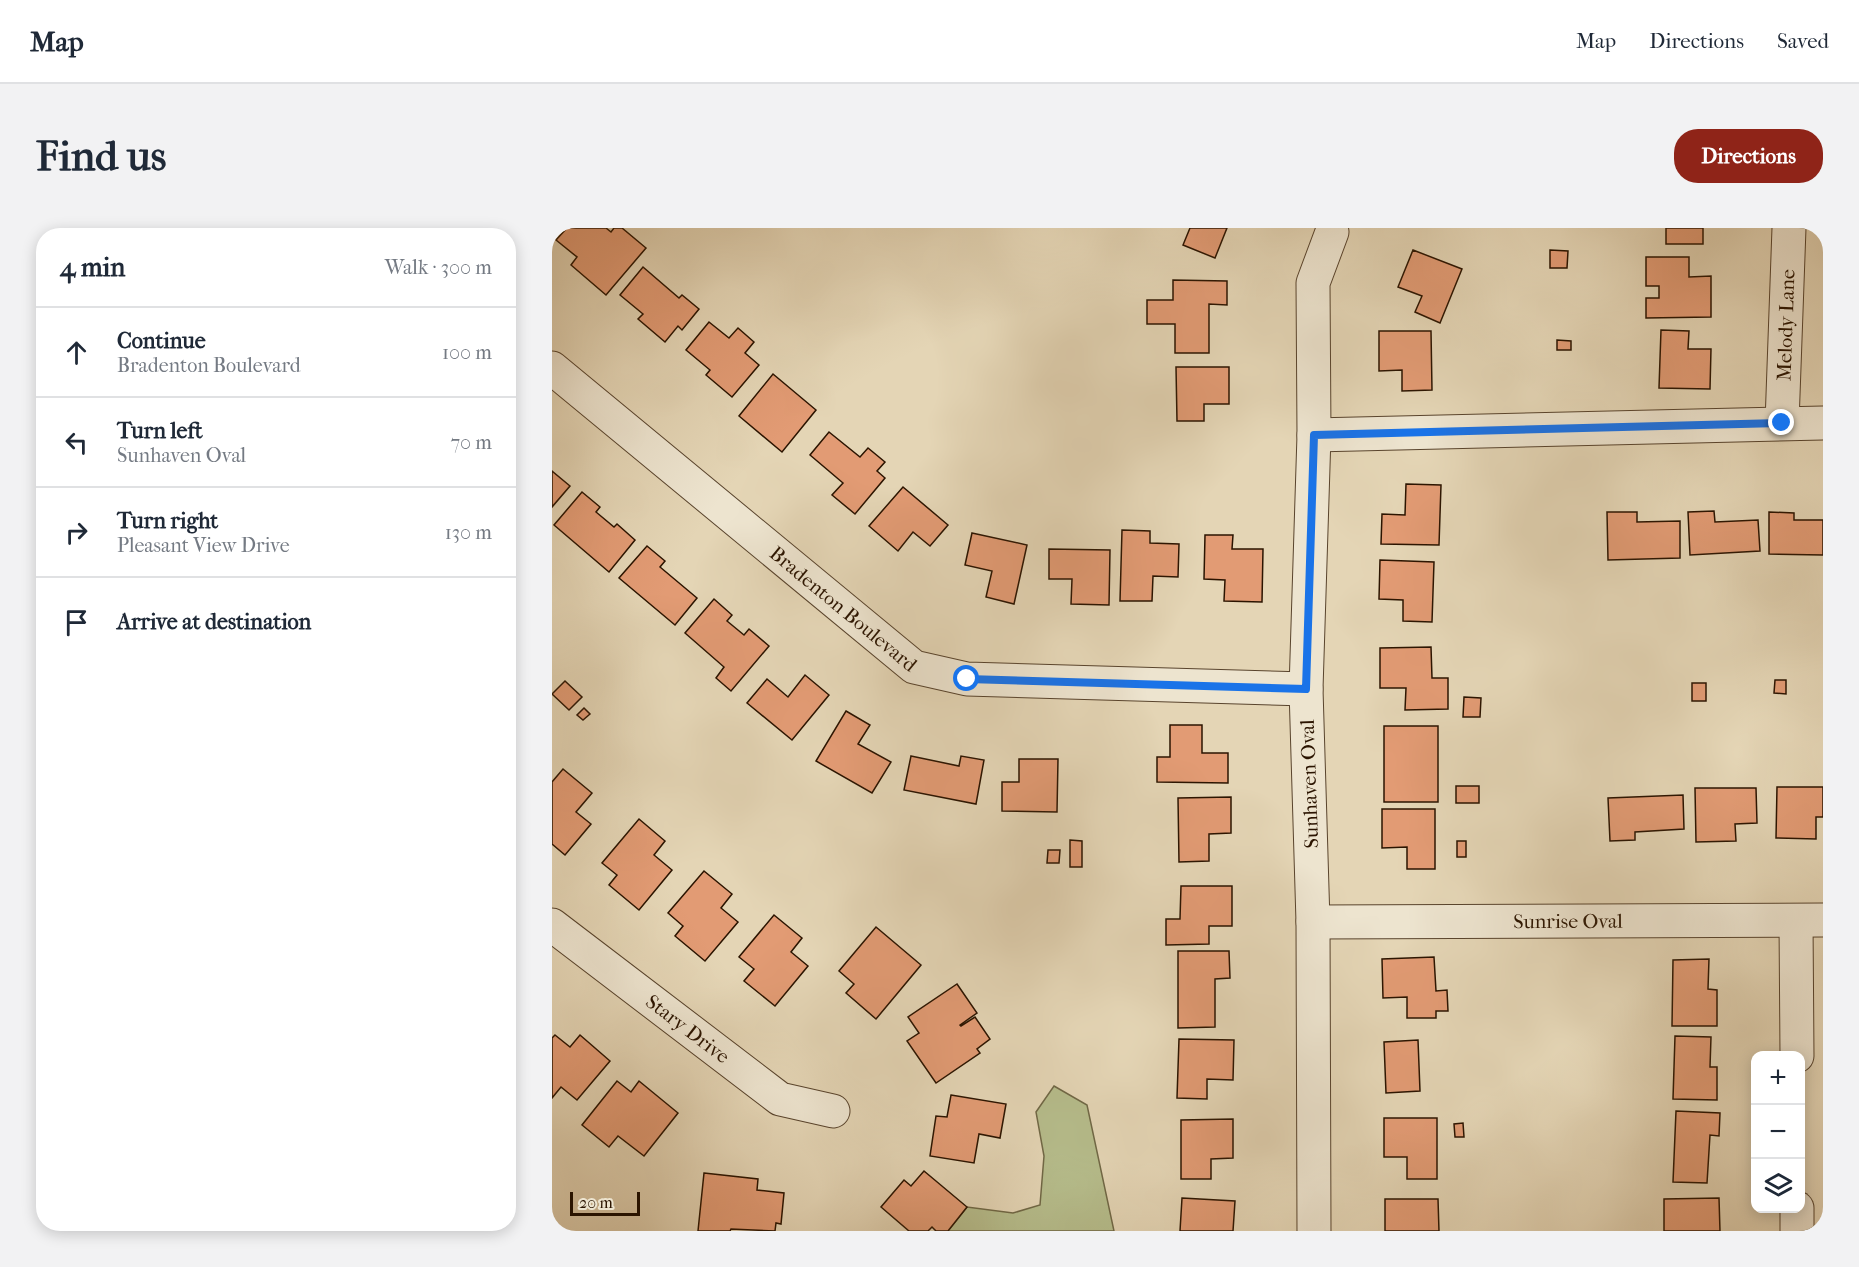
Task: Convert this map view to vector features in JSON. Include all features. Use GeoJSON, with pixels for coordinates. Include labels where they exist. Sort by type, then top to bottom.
{"type":"FeatureCollection","features":[{"type":"Feature","properties":{"kind":"street","name":"Melody Lane"},"geometry":{"type":"LineString","coordinates":[[1782,423],[1789,228]]}},
{"type":"Feature","properties":{"kind":"street","name":"Sunhaven Oval"},"geometry":{"type":"LineString","coordinates":[[1314,1231],[1313,922],[1306,689],[1314,435],[1313,283],[1332,232]]}},
{"type":"Feature","properties":{"kind":"street","name":"Bradenton Boulevard"},"geometry":{"type":"LineString","coordinates":[[552,368],[914,667],[967,679],[1306,689]]}},
{"type":"Feature","properties":{"kind":"street"},"geometry":{"type":"LineString","coordinates":[[1314,435],[1823,423]]}},
{"type":"Feature","properties":{"kind":"street"},"geometry":{"type":"LineString","coordinates":[[1797,1051],[1810,920]]}},
{"type":"Feature","properties":{"kind":"street","name":"Sunrise Oval"},"geometry":{"type":"LineString","coordinates":[[1313,922],[1810,920]]}},
{"type":"Feature","properties":{"kind":"street","name":"Stary Drive"},"geometry":{"type":"LineString","coordinates":[[552,925],[780,1099],[833,1111]]}},
{"type":"Feature","properties":{"kind":"street"},"geometry":{"type":"LineString","coordinates":[[1797,1213],[1797,1231]]}},
{"type":"Feature","properties":{"kind":"green space"},"geometry":{"type":"Polygon","coordinates":[[[1054,1086],[1087,1105],[1114,1231],[948,1231],[967,1207],[1013,1213],[1040,1205],[1044,1156],[1036,1112],[1054,1086]]]}},
{"type":"Feature","properties":{"kind":"building"},"geometry":{"type":"Polygon","coordinates":[[[567,228],[606,228],[611,232],[614,228],[622,228],[646,248],[606,295],[571,265],[577,257],[556,240],[567,228]]]}},
{"type":"Feature","properties":{"kind":"building"},"geometry":{"type":"Polygon","coordinates":[[[1190,228],[1227,228],[1215,258],[1183,245],[1190,228]]]}},
{"type":"Feature","properties":{"kind":"building"},"geometry":{"type":"Polygon","coordinates":[[[1666,228],[1703,228],[1703,244],[1666,244],[1666,228]]]}},
{"type":"Feature","properties":{"kind":"building"},"geometry":{"type":"Polygon","coordinates":[[[1413,250],[1462,269],[1440,323],[1415,312],[1422,296],[1398,287],[1413,250]]]}},
{"type":"Feature","properties":{"kind":"building"},"geometry":{"type":"Polygon","coordinates":[[[1550,250],[1568,251],[1567,268],[1550,268],[1550,250]]]}},
{"type":"Feature","properties":{"kind":"building"},"geometry":{"type":"Polygon","coordinates":[[[1646,257],[1689,257],[1689,277],[1711,276],[1711,317],[1646,318],[1646,298],[1659,298],[1659,286],[1646,286],[1646,257]]]}},
{"type":"Feature","properties":{"kind":"building"},"geometry":{"type":"Polygon","coordinates":[[[643,267],[679,298],[682,295],[699,309],[682,330],[678,326],[665,342],[638,319],[643,314],[620,295],[643,267]]]}},
{"type":"Feature","properties":{"kind":"building"},"geometry":{"type":"Polygon","coordinates":[[[1173,280],[1227,281],[1227,305],[1209,304],[1209,353],[1175,353],[1175,324],[1147,324],[1147,300],[1173,300],[1173,280]]]}},
{"type":"Feature","properties":{"kind":"building"},"geometry":{"type":"Polygon","coordinates":[[[709,322],[729,338],[738,328],[754,342],[745,353],[759,365],[732,397],[706,375],[710,370],[686,350],[709,322]]]}},
{"type":"Feature","properties":{"kind":"building"},"geometry":{"type":"Polygon","coordinates":[[[1661,330],[1689,331],[1688,349],[1711,349],[1710,389],[1659,388],[1661,330]]]}},
{"type":"Feature","properties":{"kind":"building"},"geometry":{"type":"Polygon","coordinates":[[[1379,331],[1431,331],[1432,390],[1402,391],[1402,370],[1379,371],[1379,331]]]}},
{"type":"Feature","properties":{"kind":"building"},"geometry":{"type":"Polygon","coordinates":[[[1557,340],[1571,341],[1571,350],[1557,350],[1557,340]]]}},
{"type":"Feature","properties":{"kind":"building"},"geometry":{"type":"Polygon","coordinates":[[[1176,367],[1229,367],[1229,404],[1204,404],[1204,421],[1177,421],[1176,367]]]}},
{"type":"Feature","properties":{"kind":"building"},"geometry":{"type":"Polygon","coordinates":[[[773,374],[816,410],[782,452],[739,416],[773,374]]]}},
{"type":"Feature","properties":{"kind":"building"},"geometry":{"type":"Polygon","coordinates":[[[829,432],[860,457],[868,448],[885,462],[877,471],[885,478],[855,514],[832,495],[843,483],[810,455],[829,432]]]}},
{"type":"Feature","properties":{"kind":"building"},"geometry":{"type":"Polygon","coordinates":[[[552,471],[570,486],[552,507],[552,471]]]}},
{"type":"Feature","properties":{"kind":"building"},"geometry":{"type":"Polygon","coordinates":[[[1406,484],[1441,485],[1439,545],[1381,544],[1382,514],[1405,515],[1406,484]]]}},
{"type":"Feature","properties":{"kind":"building"},"geometry":{"type":"Polygon","coordinates":[[[903,487],[948,525],[930,546],[913,532],[898,551],[869,526],[903,487]]]}},
{"type":"Feature","properties":{"kind":"building"},"geometry":{"type":"Polygon","coordinates":[[[582,492],[600,507],[596,512],[614,527],[617,524],[635,540],[609,572],[554,525],[582,492]]]}},
{"type":"Feature","properties":{"kind":"building"},"geometry":{"type":"Polygon","coordinates":[[[1714,511],[1715,522],[1758,520],[1760,551],[1690,555],[1688,512],[1714,511]]]}},
{"type":"Feature","properties":{"kind":"building"},"geometry":{"type":"Polygon","coordinates":[[[1607,512],[1637,512],[1637,522],[1680,521],[1680,558],[1608,560],[1607,512]]]}},
{"type":"Feature","properties":{"kind":"building"},"geometry":{"type":"Polygon","coordinates":[[[1769,512],[1794,513],[1794,520],[1823,520],[1823,555],[1769,554],[1769,512]]]}},
{"type":"Feature","properties":{"kind":"building"},"geometry":{"type":"Polygon","coordinates":[[[1122,530],[1150,531],[1150,543],[1179,544],[1178,577],[1153,576],[1152,601],[1120,601],[1122,530]]]}},
{"type":"Feature","properties":{"kind":"building"},"geometry":{"type":"Polygon","coordinates":[[[972,533],[1027,545],[1014,604],[986,597],[992,571],[965,565],[972,533]]]}},
{"type":"Feature","properties":{"kind":"building"},"geometry":{"type":"Polygon","coordinates":[[[1205,535],[1233,535],[1232,549],[1263,549],[1262,602],[1224,601],[1225,580],[1204,579],[1205,535]]]}},
{"type":"Feature","properties":{"kind":"building"},"geometry":{"type":"Polygon","coordinates":[[[647,546],[665,561],[660,567],[697,598],[675,625],[619,578],[647,546]]]}},
{"type":"Feature","properties":{"kind":"building"},"geometry":{"type":"Polygon","coordinates":[[[1049,549],[1110,550],[1109,605],[1071,604],[1072,579],[1049,579],[1049,549]]]}},
{"type":"Feature","properties":{"kind":"building"},"geometry":{"type":"Polygon","coordinates":[[[1380,560],[1434,562],[1432,622],[1403,621],[1403,600],[1379,599],[1380,560]]]}},
{"type":"Feature","properties":{"kind":"building"},"geometry":{"type":"Polygon","coordinates":[[[714,599],[732,615],[727,621],[744,635],[749,629],[769,646],[731,691],[716,678],[724,667],[685,633],[714,599]]]}},
{"type":"Feature","properties":{"kind":"building"},"geometry":{"type":"Polygon","coordinates":[[[1431,647],[1432,678],[1448,678],[1448,709],[1405,710],[1406,688],[1380,688],[1380,648],[1431,647]]]}},
{"type":"Feature","properties":{"kind":"building"},"geometry":{"type":"Polygon","coordinates":[[[805,675],[829,695],[792,740],[747,703],[767,679],[788,697],[805,675]]]}},
{"type":"Feature","properties":{"kind":"building"},"geometry":{"type":"Polygon","coordinates":[[[1775,680],[1786,680],[1786,694],[1774,693],[1775,680]]]}},
{"type":"Feature","properties":{"kind":"building"},"geometry":{"type":"Polygon","coordinates":[[[565,681],[582,697],[569,710],[552,694],[565,681]]]}},
{"type":"Feature","properties":{"kind":"building"},"geometry":{"type":"Polygon","coordinates":[[[1692,683],[1706,683],[1706,701],[1692,701],[1692,683]]]}},
{"type":"Feature","properties":{"kind":"building"},"geometry":{"type":"Polygon","coordinates":[[[1464,697],[1481,698],[1480,717],[1463,717],[1464,697]]]}},
{"type":"Feature","properties":{"kind":"building"},"geometry":{"type":"Polygon","coordinates":[[[584,708],[590,714],[583,720],[577,715],[584,708]]]}},
{"type":"Feature","properties":{"kind":"building"},"geometry":{"type":"Polygon","coordinates":[[[846,711],[870,725],[858,744],[891,762],[872,793],[816,761],[846,711]]]}},
{"type":"Feature","properties":{"kind":"building"},"geometry":{"type":"Polygon","coordinates":[[[1170,725],[1202,725],[1202,753],[1228,753],[1228,783],[1157,782],[1157,757],[1170,757],[1170,725]]]}},
{"type":"Feature","properties":{"kind":"building"},"geometry":{"type":"Polygon","coordinates":[[[1384,726],[1438,726],[1438,802],[1384,802],[1384,726]]]}},
{"type":"Feature","properties":{"kind":"building"},"geometry":{"type":"Polygon","coordinates":[[[911,756],[959,766],[961,756],[984,760],[976,804],[904,790],[911,756]]]}},
{"type":"Feature","properties":{"kind":"building"},"geometry":{"type":"Polygon","coordinates":[[[1019,759],[1058,759],[1057,812],[1002,811],[1002,782],[1019,782],[1019,759]]]}},
{"type":"Feature","properties":{"kind":"building"},"geometry":{"type":"Polygon","coordinates":[[[563,769],[592,793],[576,812],[591,824],[565,855],[552,844],[552,782],[563,769]]]}},
{"type":"Feature","properties":{"kind":"building"},"geometry":{"type":"Polygon","coordinates":[[[1456,786],[1479,786],[1479,803],[1456,803],[1456,786]]]}},
{"type":"Feature","properties":{"kind":"building"},"geometry":{"type":"Polygon","coordinates":[[[1777,787],[1823,787],[1823,817],[1816,817],[1816,839],[1776,838],[1777,787]]]}},
{"type":"Feature","properties":{"kind":"building"},"geometry":{"type":"Polygon","coordinates":[[[1695,788],[1756,788],[1757,823],[1735,824],[1736,841],[1696,842],[1695,788]]]}},
{"type":"Feature","properties":{"kind":"building"},"geometry":{"type":"Polygon","coordinates":[[[1683,795],[1684,829],[1635,832],[1635,840],[1610,841],[1608,798],[1683,795]]]}},
{"type":"Feature","properties":{"kind":"building"},"geometry":{"type":"Polygon","coordinates":[[[1231,797],[1231,833],[1209,834],[1209,861],[1179,862],[1178,798],[1231,797]]]}},
{"type":"Feature","properties":{"kind":"building"},"geometry":{"type":"Polygon","coordinates":[[[1382,809],[1435,809],[1435,869],[1407,869],[1407,847],[1382,848],[1382,809]]]}},
{"type":"Feature","properties":{"kind":"building"},"geometry":{"type":"Polygon","coordinates":[[[639,819],[665,841],[654,855],[672,870],[639,910],[609,885],[617,875],[602,863],[639,819]]]}},
{"type":"Feature","properties":{"kind":"building"},"geometry":{"type":"Polygon","coordinates":[[[1070,840],[1082,841],[1082,867],[1070,867],[1070,840]]]}},
{"type":"Feature","properties":{"kind":"building"},"geometry":{"type":"Polygon","coordinates":[[[1457,841],[1466,841],[1466,857],[1457,857],[1457,841]]]}},
{"type":"Feature","properties":{"kind":"building"},"geometry":{"type":"Polygon","coordinates":[[[1048,850],[1060,850],[1059,863],[1047,863],[1048,850]]]}},
{"type":"Feature","properties":{"kind":"building"},"geometry":{"type":"Polygon","coordinates":[[[704,871],[732,894],[721,908],[738,922],[705,961],[675,936],[683,926],[668,913],[704,871]]]}},
{"type":"Feature","properties":{"kind":"building"},"geometry":{"type":"Polygon","coordinates":[[[1181,886],[1232,886],[1232,926],[1209,926],[1209,944],[1166,945],[1166,919],[1180,919],[1181,886]]]}},
{"type":"Feature","properties":{"kind":"building"},"geometry":{"type":"Polygon","coordinates":[[[774,915],[802,938],[791,952],[808,966],[775,1006],[744,981],[754,969],[739,957],[774,915]]]}},
{"type":"Feature","properties":{"kind":"building"},"geometry":{"type":"Polygon","coordinates":[[[876,927],[921,965],[876,1019],[846,993],[854,984],[839,971],[876,927]]]}},
{"type":"Feature","properties":{"kind":"building"},"geometry":{"type":"Polygon","coordinates":[[[1178,951],[1229,951],[1230,978],[1215,979],[1215,1027],[1178,1028],[1178,951]]]}},
{"type":"Feature","properties":{"kind":"building"},"geometry":{"type":"Polygon","coordinates":[[[1434,957],[1436,991],[1447,990],[1448,1011],[1436,1011],[1436,1018],[1407,1018],[1407,997],[1383,998],[1382,959],[1434,957]]]}},
{"type":"Feature","properties":{"kind":"building"},"geometry":{"type":"Polygon","coordinates":[[[1709,959],[1708,989],[1717,990],[1717,1026],[1672,1026],[1673,960],[1709,959]]]}},
{"type":"Feature","properties":{"kind":"building"},"geometry":{"type":"Polygon","coordinates":[[[957,984],[977,1013],[960,1025],[975,1017],[990,1039],[977,1049],[980,1053],[936,1083],[907,1041],[919,1033],[908,1017],[957,984]]]}},
{"type":"Feature","properties":{"kind":"building"},"geometry":{"type":"Polygon","coordinates":[[[555,1035],[570,1047],[580,1035],[610,1061],[577,1100],[561,1087],[552,1098],[552,1038],[555,1035]]]}},
{"type":"Feature","properties":{"kind":"building"},"geometry":{"type":"Polygon","coordinates":[[[1675,1036],[1711,1037],[1710,1067],[1717,1067],[1717,1100],[1673,1099],[1675,1036]]]}},
{"type":"Feature","properties":{"kind":"building"},"geometry":{"type":"Polygon","coordinates":[[[1179,1039],[1234,1040],[1233,1080],[1207,1079],[1207,1099],[1177,1098],[1179,1039]]]}},
{"type":"Feature","properties":{"kind":"building"},"geometry":{"type":"Polygon","coordinates":[[[1418,1040],[1420,1091],[1386,1093],[1384,1042],[1418,1040]]]}},
{"type":"Feature","properties":{"kind":"building"},"geometry":{"type":"Polygon","coordinates":[[[617,1081],[631,1092],[639,1081],[678,1113],[644,1156],[618,1136],[609,1147],[582,1125],[617,1081]]]}},
{"type":"Feature","properties":{"kind":"building"},"geometry":{"type":"Polygon","coordinates":[[[951,1095],[1006,1104],[1000,1138],[979,1134],[974,1163],[930,1156],[936,1116],[947,1117],[951,1095]]]}},
{"type":"Feature","properties":{"kind":"building"},"geometry":{"type":"Polygon","coordinates":[[[1676,1111],[1720,1113],[1719,1136],[1710,1135],[1707,1183],[1673,1182],[1676,1111]]]}},
{"type":"Feature","properties":{"kind":"building"},"geometry":{"type":"Polygon","coordinates":[[[1384,1118],[1437,1118],[1437,1179],[1407,1179],[1407,1157],[1384,1157],[1384,1118]]]}},
{"type":"Feature","properties":{"kind":"building"},"geometry":{"type":"Polygon","coordinates":[[[1233,1119],[1233,1158],[1211,1159],[1211,1179],[1181,1179],[1181,1120],[1233,1119]]]}},
{"type":"Feature","properties":{"kind":"building"},"geometry":{"type":"Polygon","coordinates":[[[1463,1123],[1464,1137],[1455,1137],[1454,1124],[1463,1123]]]}},
{"type":"Feature","properties":{"kind":"building"},"geometry":{"type":"Polygon","coordinates":[[[924,1171],[967,1207],[948,1231],[936,1231],[932,1227],[928,1231],[909,1231],[881,1207],[904,1180],[911,1186],[924,1171]]]}},
{"type":"Feature","properties":{"kind":"building"},"geometry":{"type":"Polygon","coordinates":[[[704,1173],[758,1179],[757,1190],[784,1193],[781,1224],[776,1223],[775,1231],[731,1229],[730,1231],[698,1231],[704,1173]]]}},
{"type":"Feature","properties":{"kind":"building"},"geometry":{"type":"Polygon","coordinates":[[[1182,1198],[1235,1201],[1233,1231],[1180,1231],[1182,1198]]]}},
{"type":"Feature","properties":{"kind":"building"},"geometry":{"type":"Polygon","coordinates":[[[1719,1198],[1720,1231],[1664,1231],[1664,1199],[1719,1198]]]}},
{"type":"Feature","properties":{"kind":"building"},"geometry":{"type":"Polygon","coordinates":[[[1385,1199],[1438,1199],[1439,1231],[1385,1231],[1385,1199]]]}},
{"type":"Feature","properties":{"kind":"route"},"geometry":{"type":"LineString","coordinates":[[967,679],[1306,689],[1314,435],[1782,423]]}}]}
